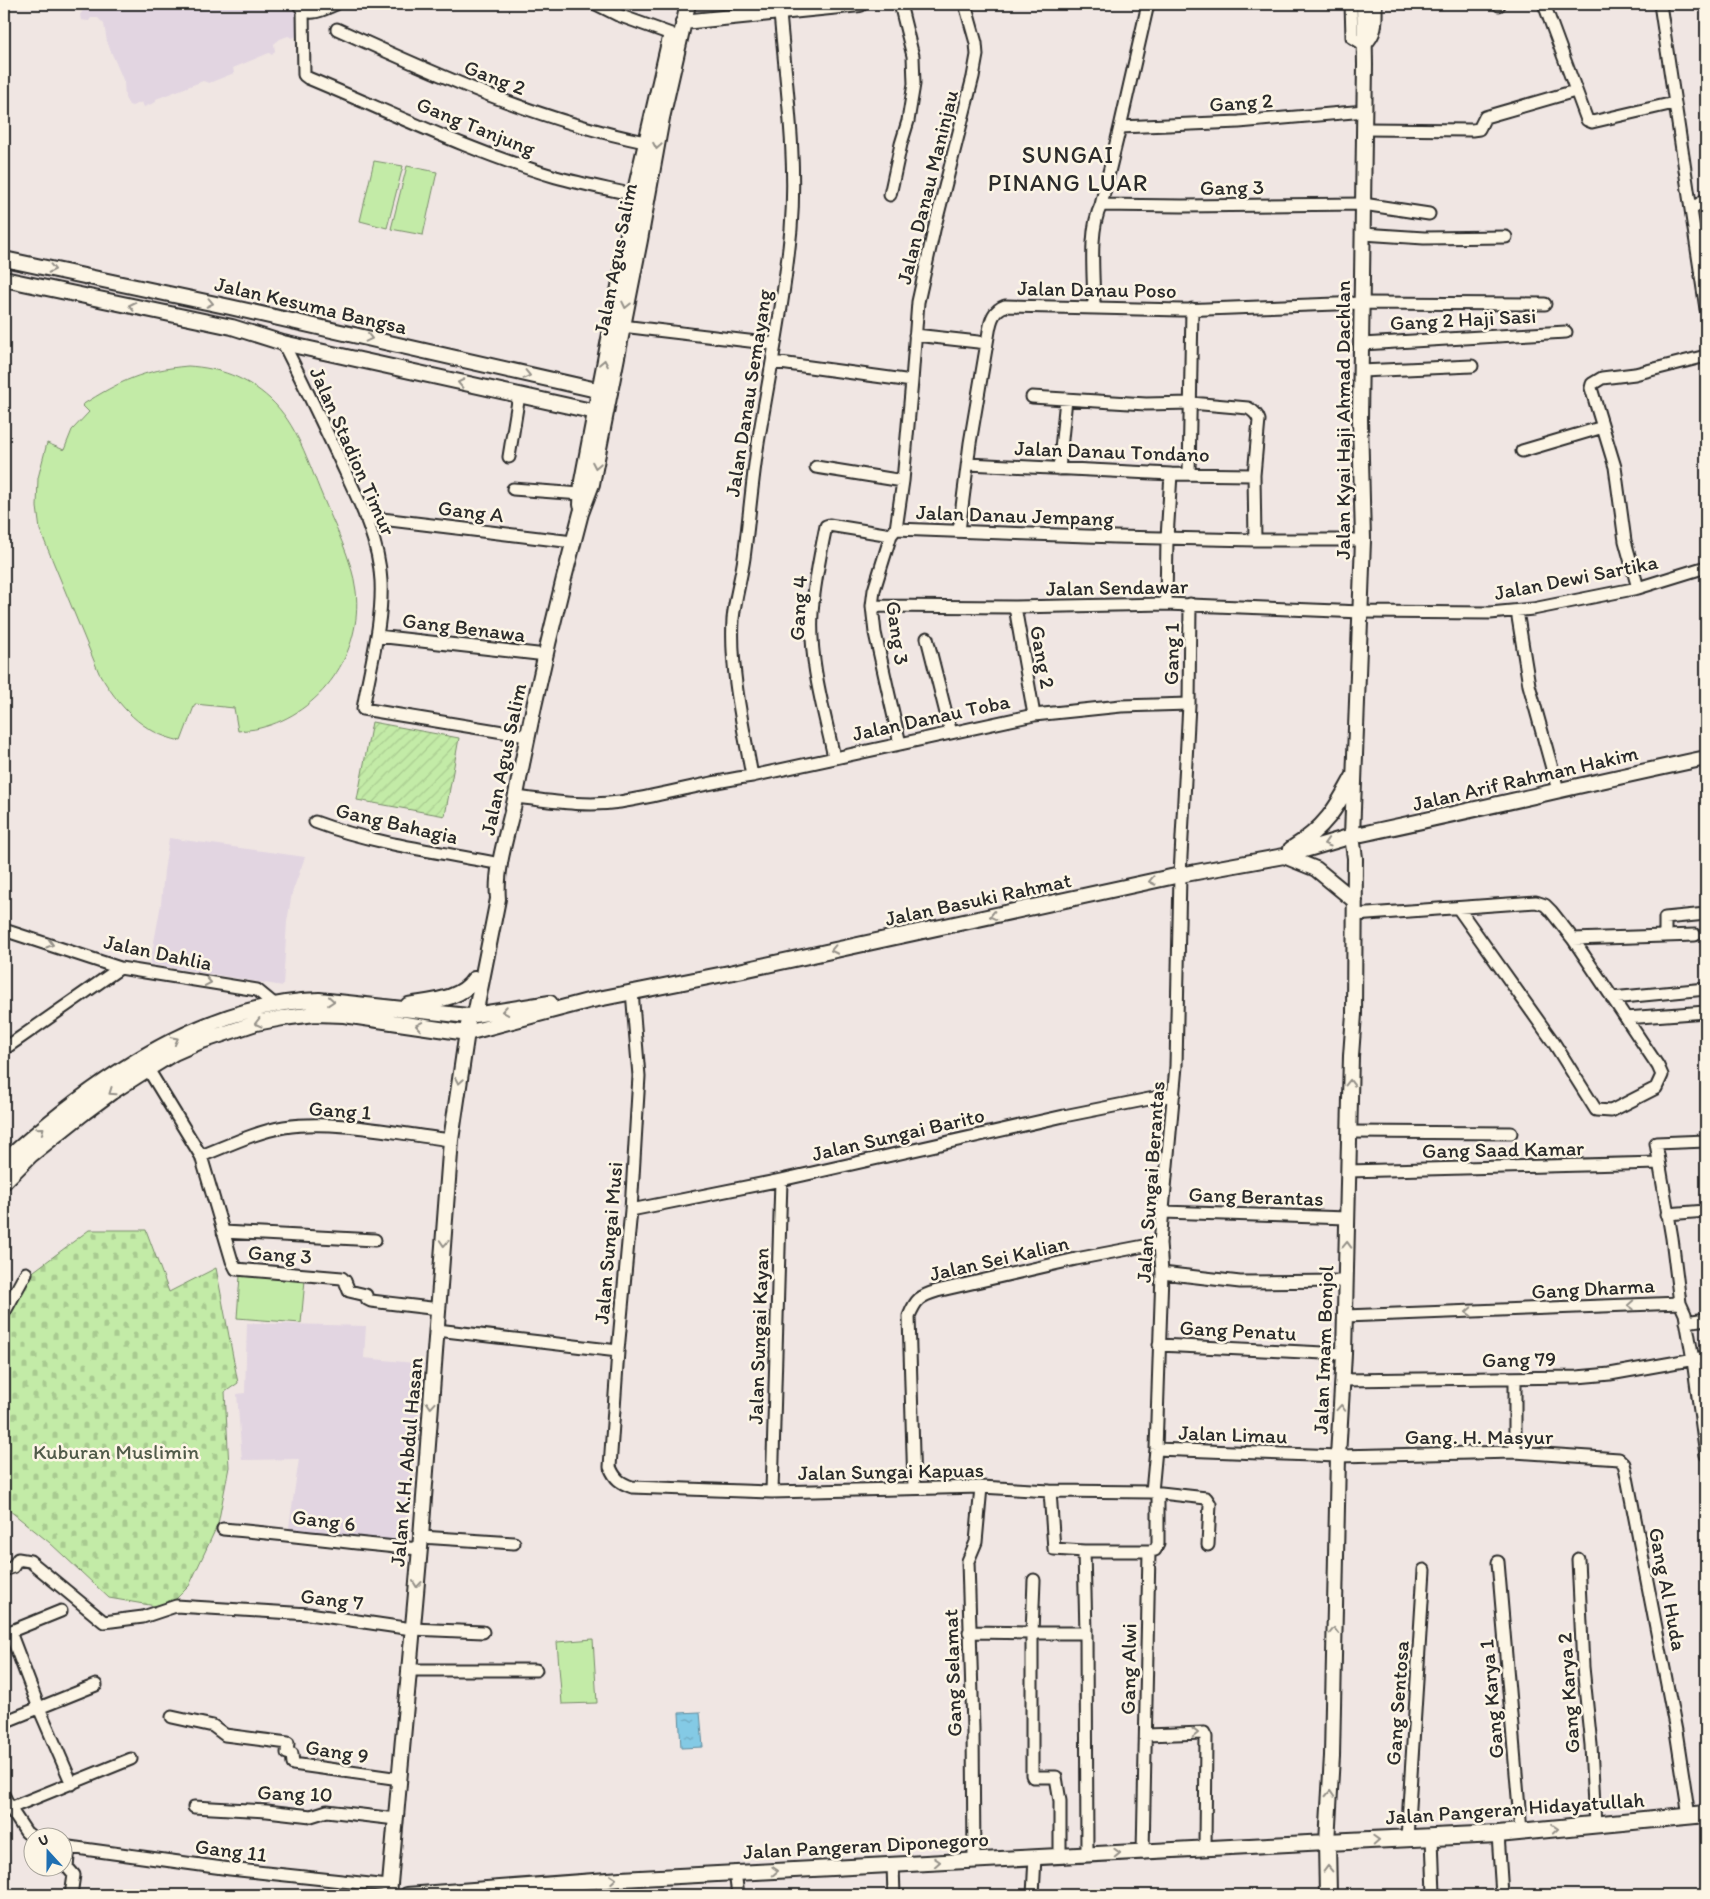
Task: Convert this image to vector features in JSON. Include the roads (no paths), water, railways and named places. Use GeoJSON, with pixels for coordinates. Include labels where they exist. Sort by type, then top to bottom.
{"type":"FeatureCollection","features":[{"type":"Feature","properties":{"kind":"main road","name":"Jalan Pangeran Hidayatullah"},"geometry":{"type":"LineString","coordinates":[[1327,1842],[1498,1834],[1706,1814]]}},
{"type":"Feature","properties":{"kind":"main road"},"geometry":{"type":"LineString","coordinates":[[1327,1842],[1328,1895]]}},
{"type":"Feature","properties":{"kind":"street"},"geometry":{"type":"LineString","coordinates":[[300,6],[310,13],[336,4]]}},
{"type":"Feature","properties":{"kind":"street"},"geometry":{"type":"LineString","coordinates":[[596,4],[618,15],[671,34]]}},
{"type":"Feature","properties":{"kind":"street"},"geometry":{"type":"LineString","coordinates":[[682,11],[780,13],[860,4]]}},
{"type":"Feature","properties":{"kind":"street"},"geometry":{"type":"LineString","coordinates":[[890,196],[908,121],[914,84],[913,56],[900,4]]}},
{"type":"Feature","properties":{"kind":"street","name":"Jalan Danau Maninjau"},"geometry":{"type":"LineString","coordinates":[[912,381],[918,302],[976,63],[976,43],[964,4]]}},
{"type":"Feature","properties":{"kind":"street"},"geometry":{"type":"LineString","coordinates":[[1094,307],[1095,216],[1101,205],[1148,4]]}},
{"type":"Feature","properties":{"kind":"street"},"geometry":{"type":"LineString","coordinates":[[1351,4],[1352,37],[1365,45],[1372,39],[1376,31],[1376,4]]}},
{"type":"Feature","properties":{"kind":"street","name":"Jalan Kyai Haji Ahmad Dachlan"},"geometry":{"type":"LineString","coordinates":[[1352,836],[1356,773],[1363,540],[1361,371],[1365,129],[1364,4]]}},
{"type":"Feature","properties":{"kind":"street"},"geometry":{"type":"LineString","coordinates":[[1544,4],[1584,118],[1592,122],[1674,102]]}},
{"type":"Feature","properties":{"kind":"street"},"geometry":{"type":"LineString","coordinates":[[1660,4],[1674,102],[1704,280],[1706,309]]}},
{"type":"Feature","properties":{"kind":"street","name":"Gang Tanjung"},"geometry":{"type":"LineString","coordinates":[[300,6],[304,75],[308,78],[458,141],[521,165],[558,178],[641,196]]}},
{"type":"Feature","properties":{"kind":"street","name":"Jalan Agus Salim"},"geometry":{"type":"LineString","coordinates":[[604,392],[622,326],[641,196],[645,142],[666,79],[671,34],[682,11]]}},
{"type":"Feature","properties":{"kind":"street","name":"Jalan Agus Salim"},"geometry":{"type":"LineString","coordinates":[[581,513],[581,494],[604,392],[621,276],[641,196],[682,11]]}},
{"type":"Feature","properties":{"kind":"street","name":"Jalan Danau Semayang"},"geometry":{"type":"LineString","coordinates":[[752,776],[734,663],[733,620],[735,599],[743,564],[758,444],[773,362],[789,240],[792,200],[792,146],[780,13]]}},
{"type":"Feature","properties":{"kind":"street","name":"Gang 2"},"geometry":{"type":"LineString","coordinates":[[337,29],[507,103],[613,136],[645,142]]}},
{"type":"Feature","properties":{"kind":"street"},"geometry":{"type":"LineString","coordinates":[[1365,129],[1477,130],[1485,117],[1575,91]]}},
{"type":"Feature","properties":{"kind":"street","name":"Gang 2"},"geometry":{"type":"LineString","coordinates":[[1120,127],[1239,122],[1365,112]]}},
{"type":"Feature","properties":{"kind":"street"},"geometry":{"type":"LineString","coordinates":[[1692,208],[1706,199]]}},
{"type":"Feature","properties":{"kind":"street"},"geometry":{"type":"LineString","coordinates":[[1363,204],[1429,214]]}},
{"type":"Feature","properties":{"kind":"street","name":"Gang 3"},"geometry":{"type":"LineString","coordinates":[[1101,205],[1363,204]]}},
{"type":"Feature","properties":{"kind":"street"},"geometry":{"type":"LineString","coordinates":[[1363,234],[1424,238],[1506,237]]}},
{"type":"Feature","properties":{"kind":"street","name":"Jalan Kesuma Bangsa"},"geometry":{"type":"LineString","coordinates":[[4,259],[248,311],[604,392]]}},
{"type":"Feature","properties":{"kind":"street","name":"Jalan Kesuma Bangsa"},"geometry":{"type":"LineString","coordinates":[[4,279],[244,330],[283,343],[600,413]]}},
{"type":"Feature","properties":{"kind":"street"},"geometry":{"type":"LineString","coordinates":[[155,311],[161,292]]}},
{"type":"Feature","properties":{"kind":"street"},"geometry":{"type":"LineString","coordinates":[[1362,303],[1545,304]]}},
{"type":"Feature","properties":{"kind":"street","name":"Jalan Danau Poso"},"geometry":{"type":"LineString","coordinates":[[959,531],[987,343],[993,316],[997,310],[1005,306],[1192,310],[1362,303]]}},
{"type":"Feature","properties":{"kind":"street"},"geometry":{"type":"LineString","coordinates":[[1189,474],[1192,310]]}},
{"type":"Feature","properties":{"kind":"street"},"geometry":{"type":"LineString","coordinates":[[244,330],[248,311]]}},
{"type":"Feature","properties":{"kind":"street"},"geometry":{"type":"LineString","coordinates":[[622,326],[774,344]]}},
{"type":"Feature","properties":{"kind":"street","name":"Gang 2 Haji Sasi"},"geometry":{"type":"LineString","coordinates":[[1362,344],[1566,332]]}},
{"type":"Feature","properties":{"kind":"street"},"geometry":{"type":"LineString","coordinates":[[916,335],[987,343]]}},
{"type":"Feature","properties":{"kind":"street","name":"Jalan Stadion Timur"},"geometry":{"type":"LineString","coordinates":[[283,343],[357,496],[373,538],[380,570],[381,606],[363,709],[526,736]]}},
{"type":"Feature","properties":{"kind":"street"},"geometry":{"type":"LineString","coordinates":[[1638,588],[1625,541],[1615,467],[1591,388],[1594,382],[1602,378],[1635,374],[1706,356]]}},
{"type":"Feature","properties":{"kind":"street"},"geometry":{"type":"LineString","coordinates":[[773,362],[912,381]]}},
{"type":"Feature","properties":{"kind":"street"},"geometry":{"type":"LineString","coordinates":[[1361,371],[1472,366]]}},
{"type":"Feature","properties":{"kind":"street","name":"Jalan Danau Jempang"},"geometry":{"type":"LineString","coordinates":[[912,381],[903,481],[894,532],[959,531],[1255,540],[1363,540]]}},
{"type":"Feature","properties":{"kind":"street"},"geometry":{"type":"LineString","coordinates":[[509,457],[519,395]]}},
{"type":"Feature","properties":{"kind":"street"},"geometry":{"type":"LineString","coordinates":[[1032,397],[1146,404],[1191,403],[1248,408],[1257,415],[1258,420],[1254,475],[1255,540]]}},
{"type":"Feature","properties":{"kind":"street"},"geometry":{"type":"LineString","coordinates":[[1059,468],[1066,399]]}},
{"type":"Feature","properties":{"kind":"street","name":"Jalan Agus Salim"},"geometry":{"type":"LineString","coordinates":[[467,1033],[498,900],[497,886],[516,797],[526,736],[573,542],[590,490],[600,413]]}},
{"type":"Feature","properties":{"kind":"street"},"geometry":{"type":"LineString","coordinates":[[1522,450],[1603,427]]}},
{"type":"Feature","properties":{"kind":"street","name":"Jalan Danau Tondano"},"geometry":{"type":"LineString","coordinates":[[968,464],[1171,474],[1254,475]]}},
{"type":"Feature","properties":{"kind":"street"},"geometry":{"type":"LineString","coordinates":[[816,467],[903,481]]}},
{"type":"Feature","properties":{"kind":"street"},"geometry":{"type":"LineString","coordinates":[[1166,604],[1167,538],[1171,474]]}},
{"type":"Feature","properties":{"kind":"street"},"geometry":{"type":"LineString","coordinates":[[513,489],[581,494]]}},
{"type":"Feature","properties":{"kind":"street","name":"Gang A"},"geometry":{"type":"LineString","coordinates":[[365,518],[573,542]]}},
{"type":"Feature","properties":{"kind":"street","name":"Gang 4"},"geometry":{"type":"LineString","coordinates":[[834,757],[819,684],[812,634],[815,581],[826,526],[829,524],[894,532]]}},
{"type":"Feature","properties":{"kind":"street","name":"Gang 3"},"geometry":{"type":"LineString","coordinates":[[894,532],[874,590],[872,606],[875,633],[900,744]]}},
{"type":"Feature","properties":{"kind":"street","name":"Jalan Dewi Sartika"},"geometry":{"type":"LineString","coordinates":[[1361,612],[1490,613],[1517,611],[1638,588],[1706,567]]}},
{"type":"Feature","properties":{"kind":"street","name":"Jalan Sendawar"},"geometry":{"type":"LineString","coordinates":[[872,606],[1190,604],[1361,612]]}},
{"type":"Feature","properties":{"kind":"street","name":"Gang 1"},"geometry":{"type":"LineString","coordinates":[[1189,704],[1190,604]]}},
{"type":"Feature","properties":{"kind":"street","name":"Gang 2"},"geometry":{"type":"LineString","coordinates":[[1015,606],[1034,714]]}},
{"type":"Feature","properties":{"kind":"street"},"geometry":{"type":"LineString","coordinates":[[1517,611],[1529,685],[1558,790]]}},
{"type":"Feature","properties":{"kind":"street","name":"Gang Benawa"},"geometry":{"type":"LineString","coordinates":[[377,636],[546,655]]}},
{"type":"Feature","properties":{"kind":"street"},"geometry":{"type":"LineString","coordinates":[[927,638],[951,733]]}},
{"type":"Feature","properties":{"kind":"street"},"geometry":{"type":"LineString","coordinates":[[1180,875],[1189,704]]}},
{"type":"Feature","properties":{"kind":"street","name":"Jalan Danau Toba"},"geometry":{"type":"LineString","coordinates":[[516,797],[590,804],[619,802],[720,780],[752,776],[1034,714],[1121,706],[1189,704]]}},
{"type":"Feature","properties":{"kind":"street","name":"Jalan Arif Rahman Hakim"},"geometry":{"type":"LineString","coordinates":[[1352,836],[1489,808],[1558,790],[1706,758]]}},
{"type":"Feature","properties":{"kind":"street"},"geometry":{"type":"LineString","coordinates":[[1281,856],[1316,832],[1325,823],[1356,773]]}},
{"type":"Feature","properties":{"kind":"street","name":"Gang Bahagia"},"geometry":{"type":"LineString","coordinates":[[315,822],[337,830],[405,846],[501,864]]}},
{"type":"Feature","properties":{"kind":"street","name":"Jalan Basuki Rahmat"},"geometry":{"type":"LineString","coordinates":[[467,1033],[588,1000],[734,972],[1180,875],[1281,856],[1352,836]]}},
{"type":"Feature","properties":{"kind":"street","name":"Jalan Imam Bonjol"},"geometry":{"type":"LineString","coordinates":[[1327,1842],[1332,1756],[1338,1456],[1344,1354],[1349,1132],[1354,1014],[1355,858],[1352,836]]}},
{"type":"Feature","properties":{"kind":"street"},"geometry":{"type":"LineString","coordinates":[[1281,856],[1316,869],[1354,908],[1458,908],[1536,902],[1544,905],[1573,939],[1658,1066],[1662,1075],[1656,1088],[1610,1111],[1596,1110],[1554,1042],[1458,908]]}},
{"type":"Feature","properties":{"kind":"street","name":"Jalan Sungai Berantas"},"geometry":{"type":"LineString","coordinates":[[1155,1492],[1162,1273],[1160,1243],[1176,1066],[1180,875]]}},
{"type":"Feature","properties":{"kind":"street"},"geometry":{"type":"LineString","coordinates":[[471,1015],[474,979],[490,898],[497,886]]}},
{"type":"Feature","properties":{"kind":"street"},"geometry":{"type":"LineString","coordinates":[[1665,936],[1665,918],[1706,914]]}},
{"type":"Feature","properties":{"kind":"street","name":"Jalan Dahlia"},"geometry":{"type":"LineString","coordinates":[[4,930],[120,968],[257,990],[274,1004]]}},
{"type":"Feature","properties":{"kind":"street"},"geometry":{"type":"LineString","coordinates":[[1573,939],[1695,935]]}},
{"type":"Feature","properties":{"kind":"street"},"geometry":{"type":"LineString","coordinates":[[4,1049],[120,968]]}},
{"type":"Feature","properties":{"kind":"street"},"geometry":{"type":"LineString","coordinates":[[393,1008],[449,997],[467,988],[474,979]]}},
{"type":"Feature","properties":{"kind":"street"},"geometry":{"type":"LineString","coordinates":[[1612,998],[1706,989]]}},
{"type":"Feature","properties":{"kind":"street","name":"Jalan Sungai Musi"},"geometry":{"type":"LineString","coordinates":[[632,991],[638,1076],[631,1210],[610,1467],[614,1477],[622,1484],[632,1486]]}},
{"type":"Feature","properties":{"kind":"street","name":"Jalan Basuki Rahmat"},"geometry":{"type":"LineString","coordinates":[[4,1162],[68,1108],[134,1063],[191,1031],[274,1004],[300,1000],[318,1000],[471,1015],[537,1004],[588,1000]]}},
{"type":"Feature","properties":{"kind":"street"},"geometry":{"type":"LineString","coordinates":[[1626,1018],[1706,1012]]}},
{"type":"Feature","properties":{"kind":"street"},"geometry":{"type":"LineString","coordinates":[[4,1182],[31,1155],[85,1112],[148,1069],[174,1053],[199,1042],[256,1023],[315,1014],[344,1014],[467,1033]]}},
{"type":"Feature","properties":{"kind":"street","name":"Jalan K.H. Abdul Hasan"},"geometry":{"type":"LineString","coordinates":[[389,1891],[421,1543],[451,1140],[467,1033]]}},
{"type":"Feature","properties":{"kind":"street","name":"Gang 3"},"geometry":{"type":"LineString","coordinates":[[148,1069],[201,1156],[233,1266],[239,1271],[342,1278],[349,1291],[363,1293],[367,1299],[439,1309]]}},
{"type":"Feature","properties":{"kind":"street","name":"Jalan Sungai Barito"},"geometry":{"type":"LineString","coordinates":[[631,1210],[781,1180],[1054,1118],[1174,1094]]}},
{"type":"Feature","properties":{"kind":"street","name":"Gang 1"},"geometry":{"type":"LineString","coordinates":[[201,1156],[258,1134],[283,1127],[322,1124],[451,1140]]}},
{"type":"Feature","properties":{"kind":"street"},"geometry":{"type":"LineString","coordinates":[[1349,1132],[1510,1133]]}},
{"type":"Feature","properties":{"kind":"street","name":"Gang Dharma"},"geometry":{"type":"LineString","coordinates":[[1345,1316],[1680,1303],[1656,1143],[1706,1141]]}},
{"type":"Feature","properties":{"kind":"street","name":"Gang Saad Kamar"},"geometry":{"type":"LineString","coordinates":[[1348,1171],[1659,1164]]}},
{"type":"Feature","properties":{"kind":"street","name":"Jalan Sungai Kayan"},"geometry":{"type":"LineString","coordinates":[[772,1492],[781,1180]]}},
{"type":"Feature","properties":{"kind":"street"},"geometry":{"type":"LineString","coordinates":[[1667,1214],[1706,1211]]}},
{"type":"Feature","properties":{"kind":"street","name":"Gang Berantas"},"geometry":{"type":"LineString","coordinates":[[1163,1212],[1347,1218]]}},
{"type":"Feature","properties":{"kind":"street"},"geometry":{"type":"LineString","coordinates":[[223,1232],[375,1240]]}},
{"type":"Feature","properties":{"kind":"street","name":"Jalan Sei Kalian"},"geometry":{"type":"LineString","coordinates":[[914,1488],[909,1316],[914,1304],[923,1295],[1160,1243]]}},
{"type":"Feature","properties":{"kind":"street"},"geometry":{"type":"LineString","coordinates":[[4,1313],[26,1273]]}},
{"type":"Feature","properties":{"kind":"street"},"geometry":{"type":"LineString","coordinates":[[1162,1273],[1240,1282],[1345,1281]]}},
{"type":"Feature","properties":{"kind":"street"},"geometry":{"type":"LineString","coordinates":[[1680,1303],[1686,1322],[1693,1360],[1706,1455]]}},
{"type":"Feature","properties":{"kind":"street"},"geometry":{"type":"LineString","coordinates":[[1686,1322],[1706,1319]]}},
{"type":"Feature","properties":{"kind":"street"},"geometry":{"type":"LineString","coordinates":[[437,1330],[618,1351]]}},
{"type":"Feature","properties":{"kind":"street","name":"Gang Penatu"},"geometry":{"type":"LineString","coordinates":[[1160,1345],[1344,1354]]}},
{"type":"Feature","properties":{"kind":"street","name":"Gang 79"},"geometry":{"type":"LineString","coordinates":[[1343,1380],[1515,1378],[1610,1374],[1706,1357]]}},
{"type":"Feature","properties":{"kind":"street"},"geometry":{"type":"LineString","coordinates":[[1515,1378],[1515,1452]]}},
{"type":"Feature","properties":{"kind":"street","name":"Jalan Limau"},"geometry":{"type":"LineString","coordinates":[[1156,1449],[1338,1456]]}},
{"type":"Feature","properties":{"kind":"street","name":"Gang. H. Masyur"},"geometry":{"type":"LineString","coordinates":[[1338,1456],[1515,1452],[1620,1459]]}},
{"type":"Feature","properties":{"kind":"street","name":"Gang Al Huda"},"geometry":{"type":"LineString","coordinates":[[1620,1459],[1624,1464],[1626,1472],[1676,1731],[1689,1816]]}},
{"type":"Feature","properties":{"kind":"street","name":"Jalan Sungai Kapuas"},"geometry":{"type":"LineString","coordinates":[[632,1486],[772,1492],[981,1487],[1050,1491],[1155,1492],[1206,1498],[1209,1500],[1208,1545]]}},
{"type":"Feature","properties":{"kind":"street","name":"Gang Selamat"},"geometry":{"type":"LineString","coordinates":[[974,1859],[974,1749],[968,1561],[976,1542],[981,1487]]}},
{"type":"Feature","properties":{"kind":"street"},"geometry":{"type":"LineString","coordinates":[[1050,1491],[1054,1550],[1149,1551]]}},
{"type":"Feature","properties":{"kind":"street","name":"Gang Alwi"},"geometry":{"type":"LineString","coordinates":[[1143,1852],[1149,1551],[1155,1550],[1158,1544],[1155,1492]]}},
{"type":"Feature","properties":{"kind":"street","name":"Gang 6"},"geometry":{"type":"LineString","coordinates":[[223,1529],[285,1534],[382,1546],[421,1543],[514,1543]]}},
{"type":"Feature","properties":{"kind":"street"},"geometry":{"type":"LineString","coordinates":[[1084,1551],[1087,1854]]}},
{"type":"Feature","properties":{"kind":"street","name":"Gang 7"},"geometry":{"type":"LineString","coordinates":[[4,1570],[13,1567],[18,1559],[30,1561],[104,1622],[143,1618],[176,1606],[309,1614],[412,1629],[483,1632]]}},
{"type":"Feature","properties":{"kind":"street","name":"Gang Karya 2"},"geometry":{"type":"LineString","coordinates":[[1578,1559],[1583,1667],[1591,1745],[1595,1826]]}},
{"type":"Feature","properties":{"kind":"street","name":"Gang Karya 1"},"geometry":{"type":"LineString","coordinates":[[1498,1562],[1521,1832]]}},
{"type":"Feature","properties":{"kind":"street","name":"Gang Sentosa"},"geometry":{"type":"LineString","coordinates":[[1407,1838],[1424,1570]]}},
{"type":"Feature","properties":{"kind":"street"},"geometry":{"type":"LineString","coordinates":[[1034,1580],[1032,1775],[1033,1777],[1056,1777],[1060,1801],[1060,1856]]}},
{"type":"Feature","properties":{"kind":"street"},"geometry":{"type":"LineString","coordinates":[[61,1611],[7,1633],[72,1784]]}},
{"type":"Feature","properties":{"kind":"street"},"geometry":{"type":"LineString","coordinates":[[969,1632],[1086,1633]]}},
{"type":"Feature","properties":{"kind":"street"},"geometry":{"type":"LineString","coordinates":[[410,1670],[536,1670]]}},
{"type":"Feature","properties":{"kind":"street"},"geometry":{"type":"LineString","coordinates":[[4,1722],[96,1685]]}},
{"type":"Feature","properties":{"kind":"street","name":"Gang 9"},"geometry":{"type":"LineString","coordinates":[[172,1717],[213,1726],[225,1735],[288,1744],[287,1753],[292,1754],[293,1764],[400,1780]]}},
{"type":"Feature","properties":{"kind":"street"},"geometry":{"type":"LineString","coordinates":[[1146,1735],[1202,1732],[1206,1736],[1205,1848]]}},
{"type":"Feature","properties":{"kind":"street"},"geometry":{"type":"LineString","coordinates":[[10,1808],[131,1759]]}},
{"type":"Feature","properties":{"kind":"street"},"geometry":{"type":"LineString","coordinates":[[4,1796],[22,1826]]}},
{"type":"Feature","properties":{"kind":"street","name":"Gang 10"},"geometry":{"type":"LineString","coordinates":[[194,1807],[267,1811],[311,1816],[327,1811],[396,1819]]}},
{"type":"Feature","properties":{"kind":"street"},"geometry":{"type":"LineString","coordinates":[[1498,1834],[1502,1895]]}},
{"type":"Feature","properties":{"kind":"street"},"geometry":{"type":"LineString","coordinates":[[1432,1837],[1434,1895]]}},
{"type":"Feature","properties":{"kind":"street","name":"Jalan Pangeran Diponegoro"},"geometry":{"type":"LineString","coordinates":[[407,1895],[621,1878],[1327,1842]]}},
{"type":"Feature","properties":{"kind":"street","name":"Gang 11"},"geometry":{"type":"LineString","coordinates":[[72,1847],[389,1891]]}},
{"type":"Feature","properties":{"kind":"street"},"geometry":{"type":"LineString","coordinates":[[1032,1895],[1035,1857]]}},
{"type":"Feature","properties":{"kind":"street"},"geometry":{"type":"LineString","coordinates":[[893,1865],[894,1895]]}},
{"type":"Feature","properties":{"kind":"street"},"geometry":{"type":"LineString","coordinates":[[71,1895],[74,1875],[72,1872]]}},
{"type":"Feature","properties":{"kind":"street"},"geometry":{"type":"LineString","coordinates":[[735,1872],[738,1895]]}},
{"type":"Feature","properties":{"kind":"water"},"geometry":{"type":"Polygon","coordinates":[[[700,1712],[703,1747],[681,1748],[679,1713],[700,1712]]]}},
{"type":"Feature","properties":{"kind":"district","name":"SUNGAI PINANG LUAR"},"geometry":{"type":"Point","coordinates":[1068,168]}},
{"type":"Feature","properties":{"kind":"park label","name":"Kuburan Muslimin"},"geometry":{"type":"Point","coordinates":[116,1451]}}]}
